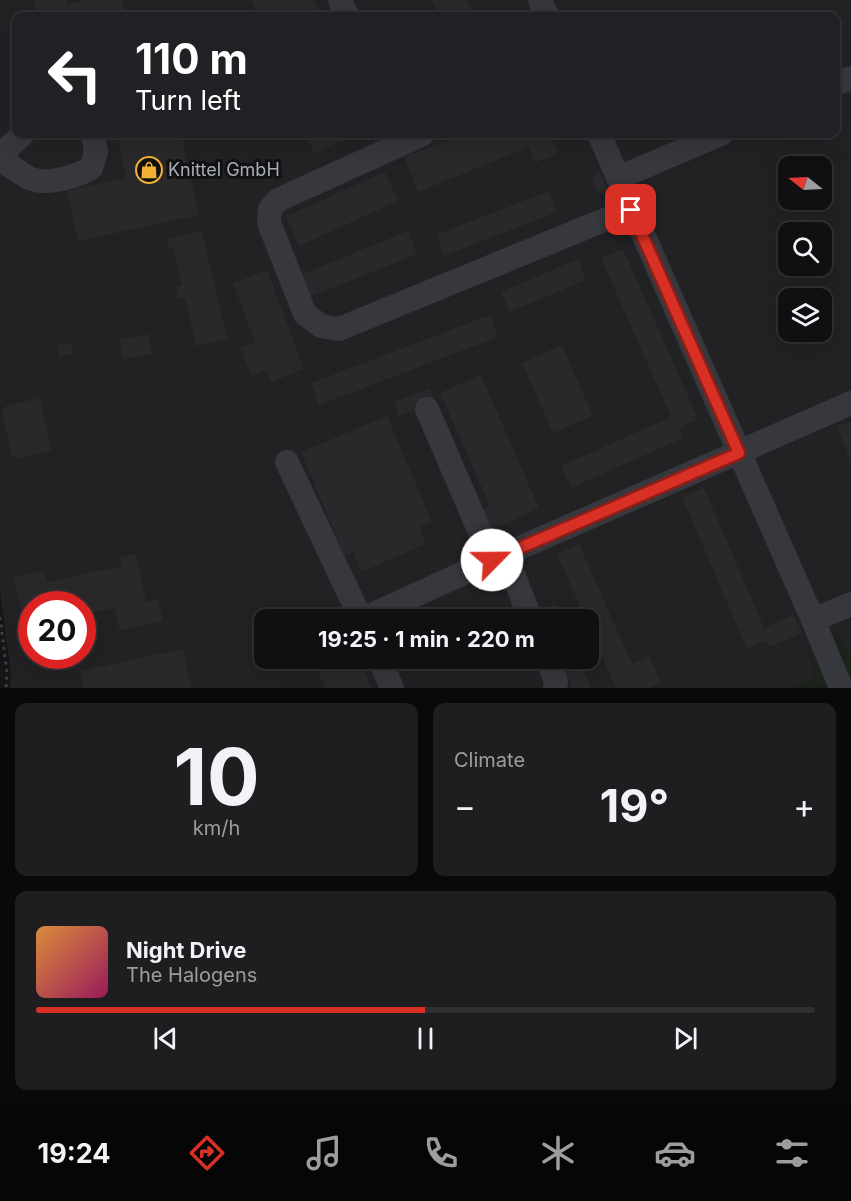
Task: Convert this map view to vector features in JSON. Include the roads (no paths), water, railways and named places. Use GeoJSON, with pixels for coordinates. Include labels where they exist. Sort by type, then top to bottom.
{"type":"FeatureCollection","features":[{"type":"Feature","properties":{"kind":"lane"},"geometry":{"type":"LineString","coordinates":[[19,138],[9,147],[1,161],[32,180],[47,180],[80,174],[91,168],[96,152],[94,138]]}},
{"type":"Feature","properties":{"kind":"lane"},"geometry":{"type":"LineString","coordinates":[[601,138],[841,688]]}},
{"type":"Feature","properties":{"kind":"lane"},"geometry":{"type":"LineString","coordinates":[[618,178],[712,138]]}},
{"type":"Feature","properties":{"kind":"lane"},"geometry":{"type":"LineString","coordinates":[[397,139],[278,200],[270,209],[269,223],[305,314],[321,326],[339,329],[631,210]]}},
{"type":"Feature","properties":{"kind":"lane"},"geometry":{"type":"LineString","coordinates":[[383,609],[851,403]]}},
{"type":"Feature","properties":{"kind":"lane"},"geometry":{"type":"LineString","coordinates":[[427,409],[525,609]]}},
{"type":"Feature","properties":{"kind":"lane"},"geometry":{"type":"LineString","coordinates":[[287,462],[356,609]]}},
{"type":"Feature","properties":{"kind":"lane"},"geometry":{"type":"LineString","coordinates":[[813,620],[851,604]]}},
{"type":"Feature","properties":{"kind":"lane"},"geometry":{"type":"LineString","coordinates":[[384,669],[392,688]]}},
{"type":"Feature","properties":{"kind":"lane"},"geometry":{"type":"LineString","coordinates":[[551,669],[556,682],[555,688]]}},
{"type":"Feature","properties":{"kind":"place","name":"Knittel GmbH"},"geometry":{"type":"Point","coordinates":[149,170]}}]}
